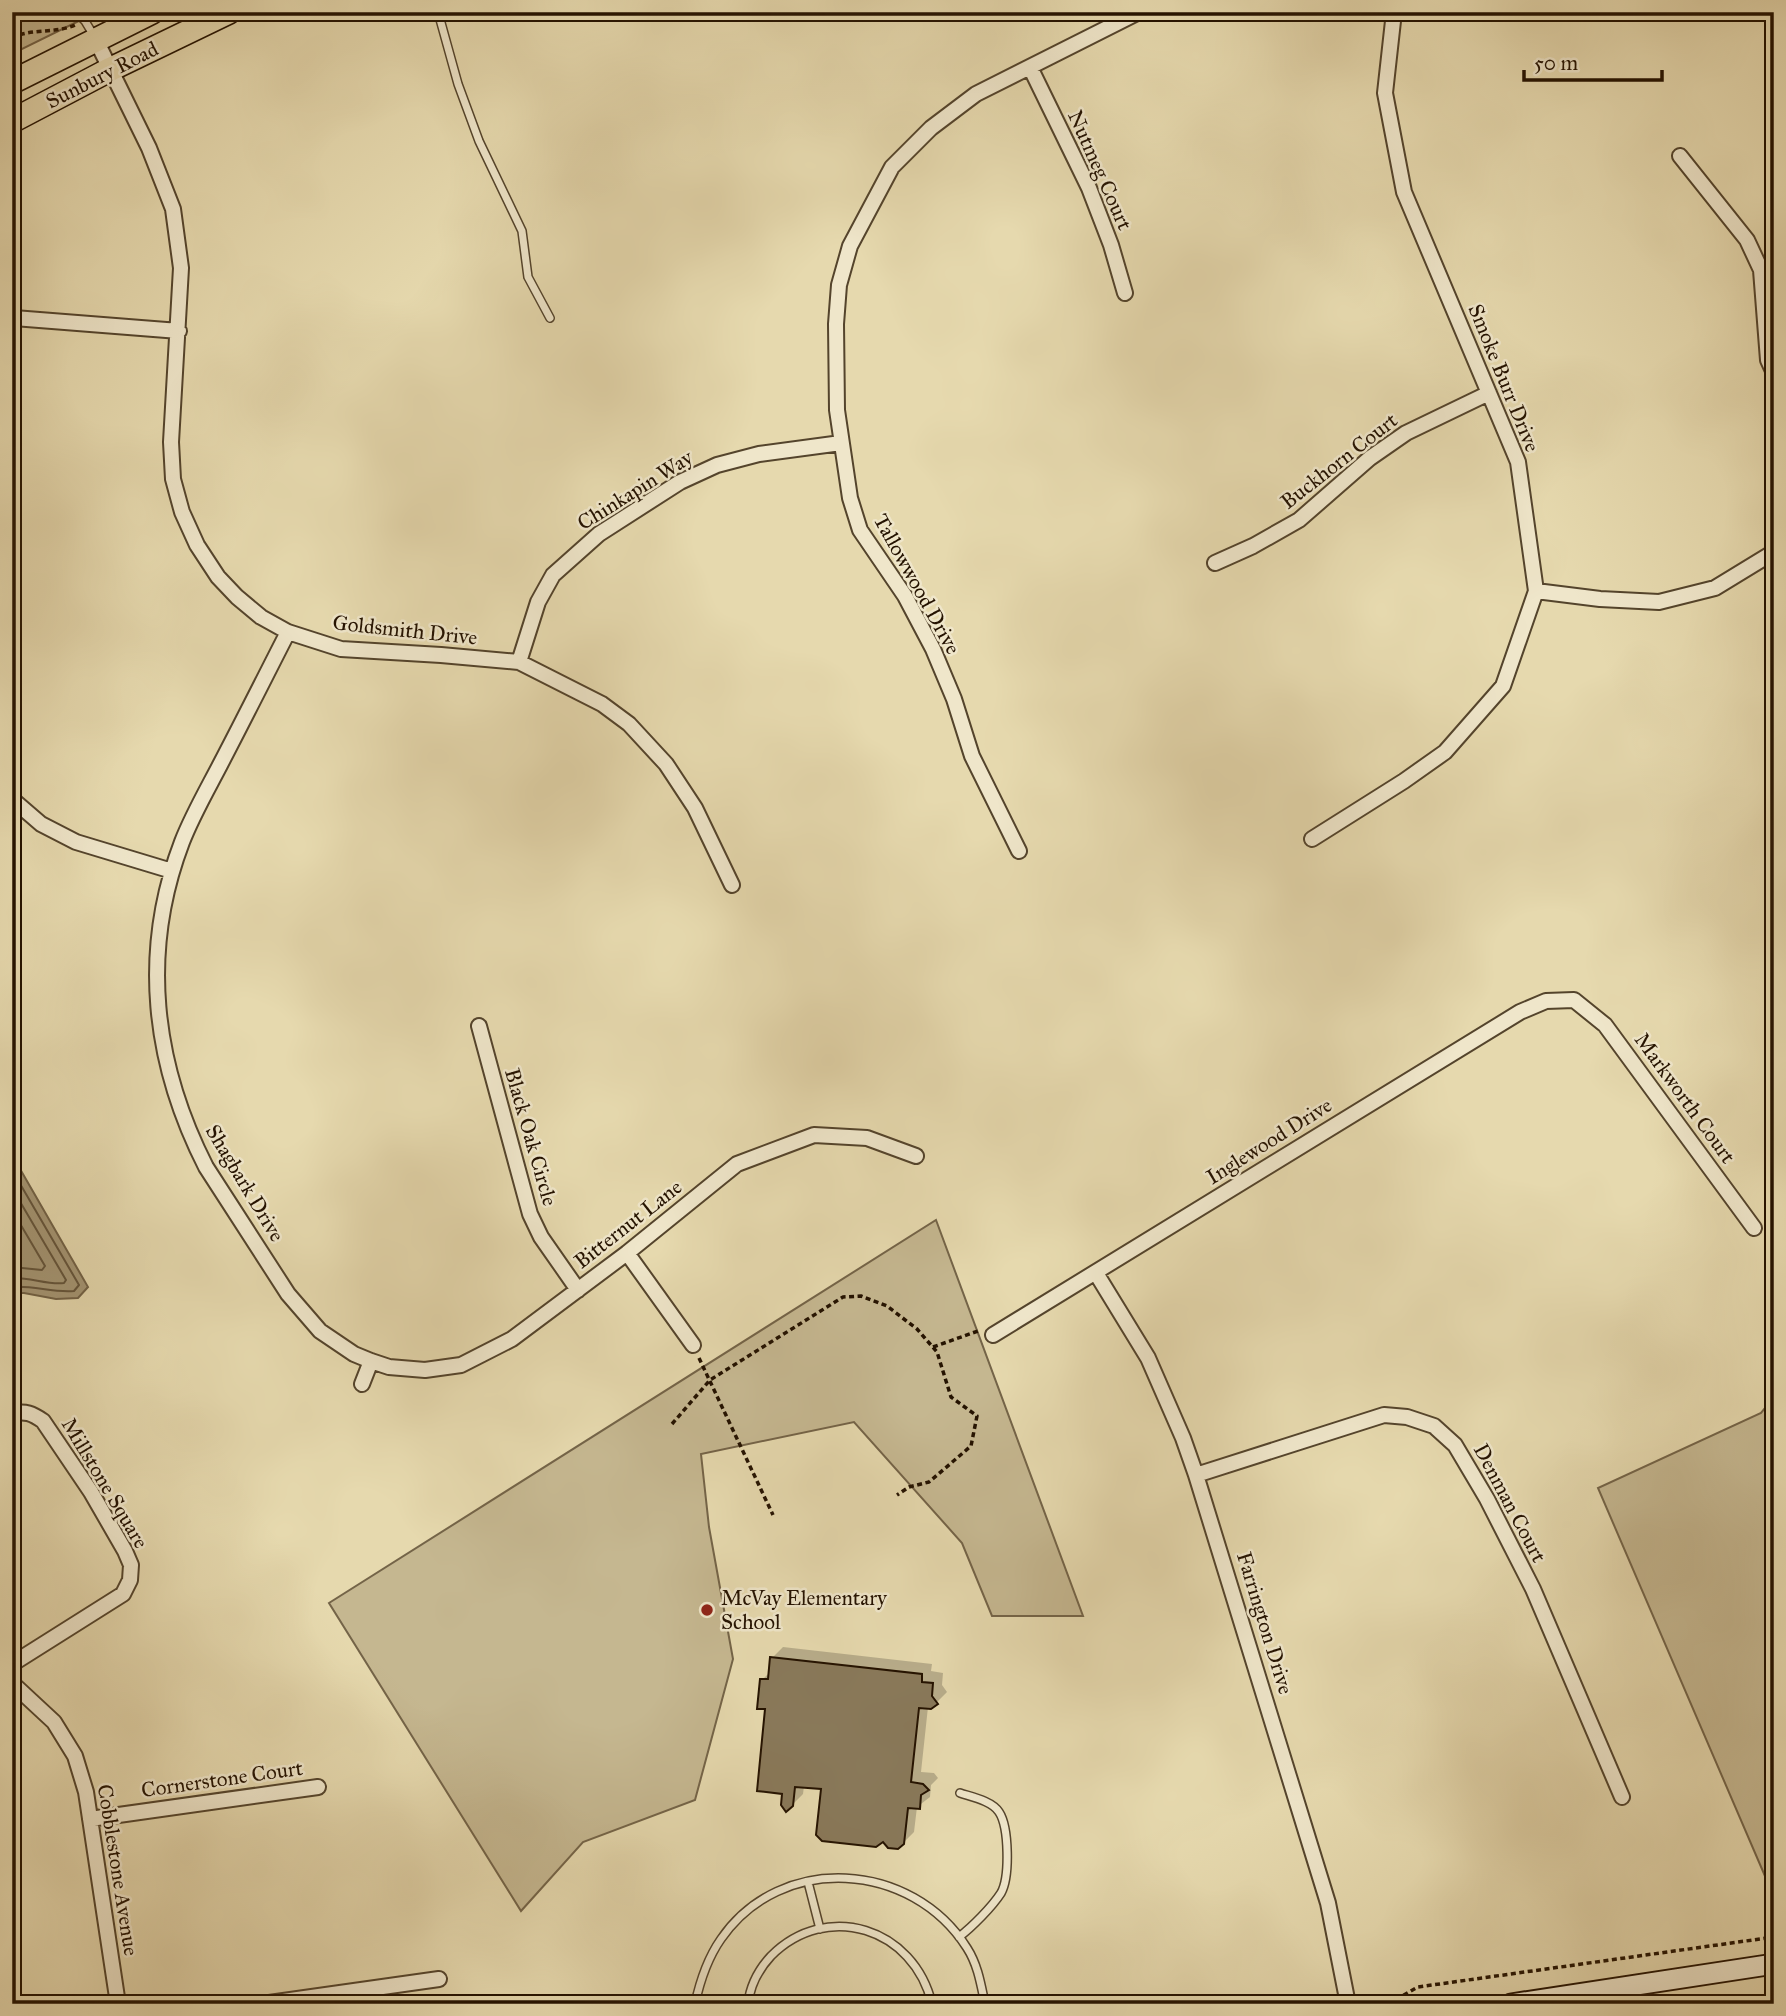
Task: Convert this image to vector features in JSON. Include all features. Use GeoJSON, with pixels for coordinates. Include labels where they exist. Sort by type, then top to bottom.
{"type":"FeatureCollection","features":[{"type":"Feature","properties":{"kind":"main road","name":"Sunbury Road"},"geometry":{"type":"LineString","coordinates":[[12,82],[91,30],[152,12]]}},
{"type":"Feature","properties":{"kind":"main road"},"geometry":{"type":"LineString","coordinates":[[111,69],[119,55],[128,48],[199,12]]}},
{"type":"Feature","properties":{"kind":"main road","name":"Sunbury Road"},"geometry":{"type":"LineString","coordinates":[[12,121],[229,12]]}},
{"type":"Feature","properties":{"kind":"main road"},"geometry":{"type":"LineString","coordinates":[[12,97],[80,61],[90,51],[91,30]]}},
{"type":"Feature","properties":{"kind":"street","name":"Tallowwood Drive"},"geometry":{"type":"LineString","coordinates":[[1019,851],[972,756],[954,699],[933,649],[905,596],[860,530],[850,498],[837,410],[836,324],[839,285],[850,246],[892,167],[930,128],[976,94],[1139,12]]}},
{"type":"Feature","properties":{"kind":"street","name":"Smoke Burr Drive"},"geometry":{"type":"LineString","coordinates":[[1312,839],[1445,752],[1503,686],[1536,591],[1518,462],[1404,192],[1385,93],[1394,12]]}},
{"type":"Feature","properties":{"kind":"street","name":"Goldsmith Drive"},"geometry":{"type":"LineString","coordinates":[[91,30],[149,148],[173,209],[181,268],[171,442],[173,479],[197,545],[218,578],[261,617],[288,632],[341,649],[441,654],[519,663],[546,674],[602,705],[629,724],[666,764],[695,808],[732,885]]}},
{"type":"Feature","properties":{"kind":"street","name":"Nutmeg Court"},"geometry":{"type":"LineString","coordinates":[[1030,67],[1089,188],[1111,245],[1125,293]]}},
{"type":"Feature","properties":{"kind":"street"},"geometry":{"type":"LineString","coordinates":[[1680,156],[1747,240],[1761,270],[1768,360],[1774,373]]}},
{"type":"Feature","properties":{"kind":"street"},"geometry":{"type":"LineString","coordinates":[[14,318],[179,331]]}},
{"type":"Feature","properties":{"kind":"street","name":"Buckhorn Court"},"geometry":{"type":"LineString","coordinates":[[1215,563],[1253,546],[1299,520],[1370,458],[1406,433],[1489,393]]}},
{"type":"Feature","properties":{"kind":"street","name":"Chinkapin Way"},"geometry":{"type":"LineString","coordinates":[[519,663],[538,602],[553,575],[599,534],[680,482],[717,465],[759,454],[841,443]]}},
{"type":"Feature","properties":{"kind":"street"},"geometry":{"type":"LineString","coordinates":[[1536,591],[1600,599],[1659,602],[1715,588],[1774,552]]}},
{"type":"Feature","properties":{"kind":"street","name":"Shagbark Drive"},"geometry":{"type":"LineString","coordinates":[[288,632],[182,840],[162,911],[156,986],[165,1060],[184,1119],[206,1167],[288,1294],[305,1315],[337,1343],[371,1361]]}},
{"type":"Feature","properties":{"kind":"street"},"geometry":{"type":"LineString","coordinates":[[12,799],[41,824],[76,842],[172,871]]}},
{"type":"Feature","properties":{"kind":"street","name":"Markworth Court"},"geometry":{"type":"LineString","coordinates":[[1574,1000],[1610,1031],[1754,1228]]}},
{"type":"Feature","properties":{"kind":"street","name":"Inglewood Drive"},"geometry":{"type":"LineString","coordinates":[[993,1335],[1520,1012],[1546,1001],[1574,1000]]}},
{"type":"Feature","properties":{"kind":"street","name":"Black Oak Circle"},"geometry":{"type":"LineString","coordinates":[[478,1026],[530,1214],[541,1237],[578,1290]]}},
{"type":"Feature","properties":{"kind":"street","name":"Bitternut Lane"},"geometry":{"type":"LineString","coordinates":[[371,1361],[425,1370],[461,1365],[512,1339],[627,1253],[737,1164],[814,1135],[867,1138],[916,1156]]}},
{"type":"Feature","properties":{"kind":"street"},"geometry":{"type":"LineString","coordinates":[[627,1253],[693,1345]]}},
{"type":"Feature","properties":{"kind":"street","name":"Farrington Drive"},"geometry":{"type":"LineString","coordinates":[[1096,1273],[1147,1359],[1183,1438],[1196,1475],[1328,1903],[1348,2004]]}},
{"type":"Feature","properties":{"kind":"street"},"geometry":{"type":"LineString","coordinates":[[362,1384],[371,1361]]}},
{"type":"Feature","properties":{"kind":"street","name":"Millstone Square"},"geometry":{"type":"LineString","coordinates":[[12,1414],[32,1414],[43,1421],[91,1493],[131,1565],[130,1580],[123,1594],[12,1664]]}},
{"type":"Feature","properties":{"kind":"street","name":"Denman Court"},"geometry":{"type":"LineString","coordinates":[[1196,1475],[1384,1415],[1407,1417],[1434,1426],[1455,1445],[1487,1499],[1527,1578],[1622,1797]]}},
{"type":"Feature","properties":{"kind":"street","name":"Cobblestone Avenue"},"geometry":{"type":"LineString","coordinates":[[12,1683],[54,1722],[75,1756],[86,1792],[118,2004]]}},
{"type":"Feature","properties":{"kind":"street","name":"Cornerstone Court"},"geometry":{"type":"LineString","coordinates":[[90,1819],[318,1787]]}},
{"type":"Feature","properties":{"kind":"street"},"geometry":{"type":"LineString","coordinates":[[1511,2004],[1774,1964]]}},
{"type":"Feature","properties":{"kind":"street"},"geometry":{"type":"LineString","coordinates":[[262,2004],[439,1979]]}},
{"type":"Feature","properties":{"kind":"lane"},"geometry":{"type":"LineString","coordinates":[[76,12],[91,30]]}},
{"type":"Feature","properties":{"kind":"lane"},"geometry":{"type":"LineString","coordinates":[[438,12],[458,84],[479,141],[522,231],[528,278],[550,318]]}},
{"type":"Feature","properties":{"kind":"lane"},"geometry":{"type":"LineString","coordinates":[[959,1937],[1002,1892],[1007,1863],[1006,1832],[999,1810],[984,1801],[960,1793]]}},
{"type":"Feature","properties":{"kind":"lane"},"geometry":{"type":"LineString","coordinates":[[695,2004],[709,1959],[737,1920],[777,1892],[808,1882],[847,1877],[894,1887],[916,1898],[936,1913],[968,1949],[978,1971],[985,2004]]}},
{"type":"Feature","properties":{"kind":"lane"},"geometry":{"type":"LineString","coordinates":[[808,1882],[820,1928]]}},
{"type":"Feature","properties":{"kind":"lane"},"geometry":{"type":"LineString","coordinates":[[748,2004],[749,1993],[762,1965],[784,1943],[811,1930],[842,1926],[872,1932],[898,1947],[919,1970],[932,2004]]}},
{"type":"Feature","properties":{"kind":"path"},"geometry":{"type":"LineString","coordinates":[[12,38],[19,34],[91,30]]}},
{"type":"Feature","properties":{"kind":"path"},"geometry":{"type":"LineString","coordinates":[[672,1424],[710,1380],[843,1297],[861,1296],[887,1306],[916,1329],[937,1352],[951,1396],[977,1416],[971,1446],[929,1482],[909,1487],[897,1495]]}},
{"type":"Feature","properties":{"kind":"path"},"geometry":{"type":"LineString","coordinates":[[933,1347],[978,1330],[993,1335]]}},
{"type":"Feature","properties":{"kind":"path"},"geometry":{"type":"LineString","coordinates":[[693,1345],[773,1515]]}},
{"type":"Feature","properties":{"kind":"path"},"geometry":{"type":"LineString","coordinates":[[1774,1456],[1767,1470],[1768,1486],[1774,1494]]}},
{"type":"Feature","properties":{"kind":"path"},"geometry":{"type":"LineString","coordinates":[[1371,2004],[1395,2000],[1418,1987],[1774,1937]]}},
{"type":"Feature","properties":{"kind":"shaded area"},"geometry":{"type":"Polygon","coordinates":[[[12,12],[97,12],[12,54],[12,12]]]}},
{"type":"Feature","properties":{"kind":"shaded area"},"geometry":{"type":"Polygon","coordinates":[[[936,1220],[1083,1616],[992,1616],[962,1543],[854,1422],[701,1454],[709,1527],[733,1659],[695,1800],[583,1842],[521,1911],[329,1603],[936,1220]]]}},
{"type":"Feature","properties":{"kind":"shaded area"},"geometry":{"type":"Polygon","coordinates":[[[1774,1397],[1774,1897],[1598,1488],[1761,1413],[1774,1397]]]}},
{"type":"Feature","properties":{"kind":"water"},"geometry":{"type":"Polygon","coordinates":[[[12,1155],[88,1287],[78,1298],[56,1299],[12,1293],[12,1155]]]}},
{"type":"Feature","properties":{"kind":"building"},"geometry":{"type":"Polygon","coordinates":[[[770,1657],[922,1674],[922,1682],[933,1683],[932,1696],[938,1704],[931,1709],[919,1708],[911,1782],[923,1784],[929,1790],[921,1795],[920,1809],[908,1808],[904,1844],[898,1849],[888,1848],[883,1842],[876,1847],[822,1841],[816,1835],[821,1789],[795,1787],[793,1806],[786,1812],[781,1805],[782,1794],[757,1791],[765,1709],[757,1709],[760,1679],[768,1679],[770,1657]]]}},
{"type":"Feature","properties":{"kind":"place","name":"McVay Elementary School"},"geometry":{"type":"Point","coordinates":[707,1610]}}]}
